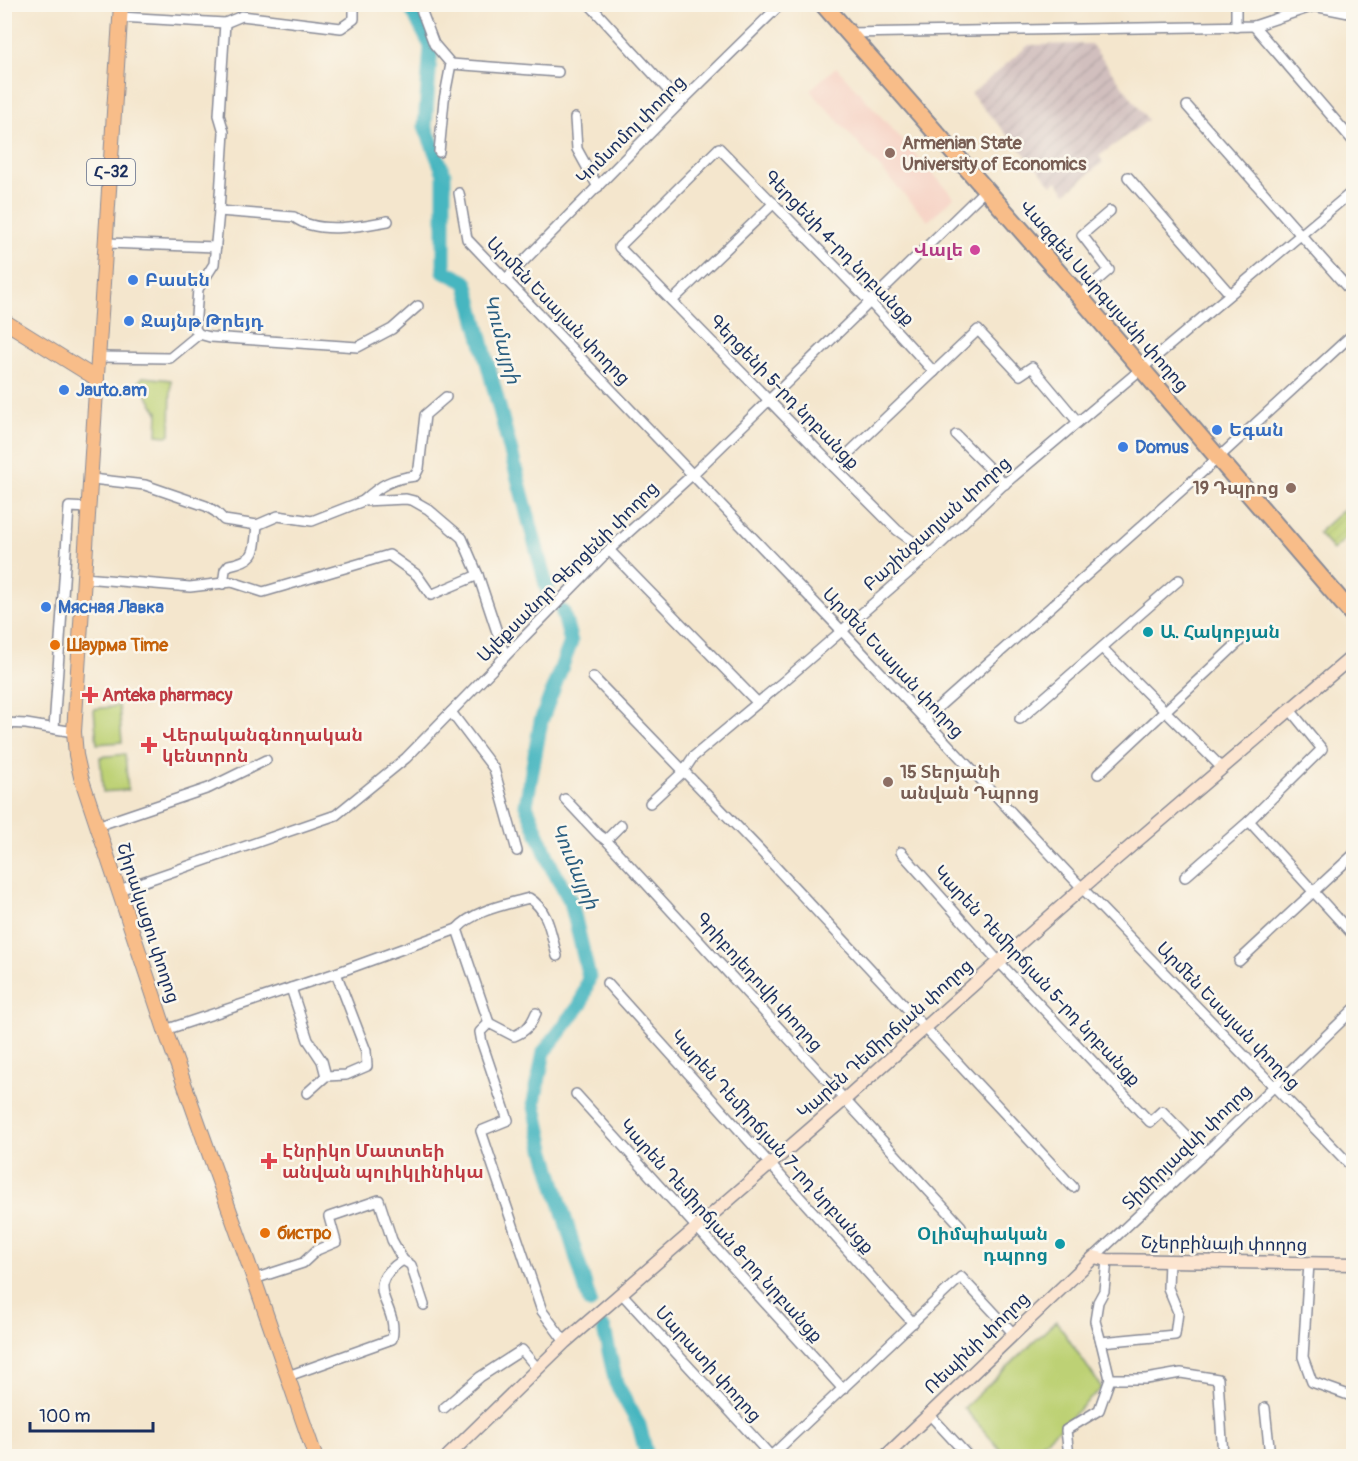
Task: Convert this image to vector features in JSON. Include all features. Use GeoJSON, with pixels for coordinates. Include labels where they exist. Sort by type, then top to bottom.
{"type":"FeatureCollection","features":[{"type":"Feature","properties":{"kind":"highway","name":"Վազգեն Սարգսյանի փողոց"},"geometry":{"type":"LineString","coordinates":[[823,4],[1079,296],[1353,616]]}},
{"type":"Feature","properties":{"kind":"main road","name":"Հ-32"},"geometry":{"type":"LineString","coordinates":[[97,379],[121,11]]}},
{"type":"Feature","properties":{"kind":"main road"},"geometry":{"type":"LineString","coordinates":[[4,321],[97,379]]}},
{"type":"Feature","properties":{"kind":"main road","name":"Շիրակացու փողոց"},"geometry":{"type":"LineString","coordinates":[[97,379],[74,732],[75,755],[165,1030],[315,1456]]}},
{"type":"Feature","properties":{"kind":"street"},"geometry":{"type":"LineString","coordinates":[[121,11],[225,22],[242,16],[341,28],[354,19],[354,4]]}},
{"type":"Feature","properties":{"kind":"street"},"geometry":{"type":"LineString","coordinates":[[419,4],[434,44],[451,64],[558,72]]}},
{"type":"Feature","properties":{"kind":"street"},"geometry":{"type":"LineString","coordinates":[[589,4],[680,103]]}},
{"type":"Feature","properties":{"kind":"street","name":"Կոմսոմոլ փողոց"},"geometry":{"type":"LineString","coordinates":[[506,280],[597,186],[781,4]]}},
{"type":"Feature","properties":{"kind":"street"},"geometry":{"type":"LineString","coordinates":[[1236,4],[1236,27]]}},
{"type":"Feature","properties":{"kind":"street"},"geometry":{"type":"LineString","coordinates":[[848,33],[1254,26],[1314,6],[1353,14]]}},
{"type":"Feature","properties":{"kind":"street"},"geometry":{"type":"LineString","coordinates":[[225,22],[219,115],[224,132],[216,247],[214,264],[198,289],[195,329],[199,334],[210,337],[358,347],[392,330],[418,306]]}},
{"type":"Feature","properties":{"kind":"street"},"geometry":{"type":"LineString","coordinates":[[1254,26],[1353,142]]}},
{"type":"Feature","properties":{"kind":"street"},"geometry":{"type":"LineString","coordinates":[[439,152],[444,100],[451,64]]}},
{"type":"Feature","properties":{"kind":"street"},"geometry":{"type":"LineString","coordinates":[[1186,106],[1353,295]]}},
{"type":"Feature","properties":{"kind":"street"},"geometry":{"type":"LineString","coordinates":[[575,118],[577,149],[597,186]]}},
{"type":"Feature","properties":{"kind":"street","name":"Գերցենի 4-րդ նրբանցք"},"geometry":{"type":"LineString","coordinates":[[619,247],[719,148],[870,302],[934,372]]}},
{"type":"Feature","properties":{"kind":"street"},"geometry":{"type":"LineString","coordinates":[[1128,177],[1230,294]]}},
{"type":"Feature","properties":{"kind":"street","name":"Ալեքսանդր Գերցենի փողոց"},"geometry":{"type":"LineString","coordinates":[[119,890],[336,815],[406,758],[609,550],[692,475],[985,190]]}},
{"type":"Feature","properties":{"kind":"street","name":"Բաշինջաղյան փողոց"},"geometry":{"type":"LineString","coordinates":[[650,803],[683,772],[693,757],[930,554],[1005,484],[1353,190]]}},
{"type":"Feature","properties":{"kind":"street","name":"Արմեն Եսայան փողոց"},"geometry":{"type":"LineString","coordinates":[[459,194],[467,239],[842,631],[1082,888],[1353,1169]]}},
{"type":"Feature","properties":{"kind":"street"},"geometry":{"type":"LineString","coordinates":[[672,301],[774,203]]}},
{"type":"Feature","properties":{"kind":"street"},"geometry":{"type":"LineString","coordinates":[[219,211],[294,217],[304,225],[352,228],[388,221]]}},
{"type":"Feature","properties":{"kind":"street"},"geometry":{"type":"LineString","coordinates":[[1079,296],[1109,270],[1082,236],[1110,211]]}},
{"type":"Feature","properties":{"kind":"street"},"geometry":{"type":"LineString","coordinates":[[107,243],[216,247]]}},
{"type":"Feature","properties":{"kind":"street","name":"Գերցենի 5-րդ նրբանցք"},"geometry":{"type":"LineString","coordinates":[[619,247],[897,530],[930,554]]}},
{"type":"Feature","properties":{"kind":"street"},"geometry":{"type":"LineString","coordinates":[[834,467],[978,330],[1020,375],[1032,366],[1078,422]]}},
{"type":"Feature","properties":{"kind":"street"},"geometry":{"type":"LineString","coordinates":[[924,720],[1218,458],[1353,333]]}},
{"type":"Feature","properties":{"kind":"street"},"geometry":{"type":"LineString","coordinates":[[99,357],[170,358],[199,334]]}},
{"type":"Feature","properties":{"kind":"street"},"geometry":{"type":"LineString","coordinates":[[363,501],[380,486],[395,479],[415,476],[419,468],[425,415],[446,397]]}},
{"type":"Feature","properties":{"kind":"street"},"geometry":{"type":"LineString","coordinates":[[956,435],[1005,484]]}},
{"type":"Feature","properties":{"kind":"street"},"geometry":{"type":"LineString","coordinates":[[92,479],[145,485],[206,506],[224,520],[257,525],[278,516],[312,521],[363,501],[406,499],[420,504],[462,538],[478,575],[505,656]]}},
{"type":"Feature","properties":{"kind":"street"},"geometry":{"type":"LineString","coordinates":[[54,728],[69,507],[90,508]]}},
{"type":"Feature","properties":{"kind":"street"},"geometry":{"type":"LineString","coordinates":[[223,584],[225,570],[229,565],[251,558],[254,552],[257,525]]}},
{"type":"Feature","properties":{"kind":"street"},"geometry":{"type":"LineString","coordinates":[[609,550],[758,703]]}},
{"type":"Feature","properties":{"kind":"street"},"geometry":{"type":"LineString","coordinates":[[84,578],[190,587],[232,582],[263,592],[389,555],[417,575],[431,596],[478,575]]}},
{"type":"Feature","properties":{"kind":"street"},"geometry":{"type":"LineString","coordinates":[[1020,719],[1179,580]]}},
{"type":"Feature","properties":{"kind":"street"},"geometry":{"type":"LineString","coordinates":[[1098,774],[1241,640]]}},
{"type":"Feature","properties":{"kind":"street"},"geometry":{"type":"LineString","coordinates":[[1102,648],[1222,768]]}},
{"type":"Feature","properties":{"kind":"street","name":"Կարեն Դեմիրճյան փողոց"},"geometry":{"type":"LineString","coordinates":[[448,1456],[565,1342],[844,1100],[1082,888],[1291,711],[1353,655]]}},
{"type":"Feature","properties":{"kind":"street"},"geometry":{"type":"LineString","coordinates":[[593,677],[759,849],[1073,1187]]}},
{"type":"Feature","properties":{"kind":"street"},"geometry":{"type":"LineString","coordinates":[[1185,877],[1249,821],[1322,750],[1291,711]]}},
{"type":"Feature","properties":{"kind":"street"},"geometry":{"type":"LineString","coordinates":[[451,712],[494,769],[517,851]]}},
{"type":"Feature","properties":{"kind":"street"},"geometry":{"type":"LineString","coordinates":[[4,723],[74,732]]}},
{"type":"Feature","properties":{"kind":"street"},"geometry":{"type":"LineString","coordinates":[[97,826],[208,788],[267,760]]}},
{"type":"Feature","properties":{"kind":"street","name":"Գրիբոյեդովի փողոց"},"geometry":{"type":"LineString","coordinates":[[565,799],[599,836],[606,840],[961,1226]]}},
{"type":"Feature","properties":{"kind":"street"},"geometry":{"type":"LineString","coordinates":[[1249,821],[1353,936]]}},
{"type":"Feature","properties":{"kind":"street"},"geometry":{"type":"LineString","coordinates":[[606,840],[621,825]]}},
{"type":"Feature","properties":{"kind":"street","name":"Կարեն Դեմիրճյան 5-րդ նրբանցք"},"geometry":{"type":"LineString","coordinates":[[901,852],[999,962],[1150,1122],[1162,1111],[1204,1154]]}},
{"type":"Feature","properties":{"kind":"street"},"geometry":{"type":"LineString","coordinates":[[1239,962],[1353,854]]}},
{"type":"Feature","properties":{"kind":"street"},"geometry":{"type":"LineString","coordinates":[[165,1030],[336,973],[457,929],[464,921],[484,912],[529,898],[544,911],[557,956]]}},
{"type":"Feature","properties":{"kind":"street"},"geometry":{"type":"LineString","coordinates":[[457,929],[489,1023],[514,1036],[524,1032],[532,1023],[536,1013]]}},
{"type":"Feature","properties":{"kind":"street"},"geometry":{"type":"LineString","coordinates":[[307,1093],[326,1076],[346,1075],[367,1066],[366,1051],[336,973]]}},
{"type":"Feature","properties":{"kind":"street","name":"Կարեն Դեմիրճյան 7-րդ նրբանցք"},"geometry":{"type":"LineString","coordinates":[[607,983],[913,1323]]}},
{"type":"Feature","properties":{"kind":"street"},"geometry":{"type":"LineString","coordinates":[[291,988],[308,1040],[322,1061],[326,1076]]}},
{"type":"Feature","properties":{"kind":"street","name":"Տիմիրյազևի փողոց"},"geometry":{"type":"LineString","coordinates":[[1100,1258],[1353,1009]]}},
{"type":"Feature","properties":{"kind":"street"},"geometry":{"type":"LineString","coordinates":[[489,1023],[480,1032],[482,1043],[508,1120],[481,1131],[542,1311],[565,1342]]}},
{"type":"Feature","properties":{"kind":"street","name":"Կարեն Դեմիրճյան 8-րդ նրբանցք"},"geometry":{"type":"LineString","coordinates":[[576,1094],[843,1389]]}},
{"type":"Feature","properties":{"kind":"street"},"geometry":{"type":"LineString","coordinates":[[254,1279],[303,1263],[317,1250],[336,1242],[329,1217],[379,1200],[392,1240],[403,1260],[411,1265],[424,1305]]}},
{"type":"Feature","properties":{"kind":"street"},"geometry":{"type":"LineString","coordinates":[[1069,1456],[1066,1430],[1099,1410],[1110,1379],[1095,1321],[1098,1302],[1104,1291],[1100,1258]]}},
{"type":"Feature","properties":{"kind":"street","name":"Շչերբինայի փողոց"},"geometry":{"type":"LineString","coordinates":[[1100,1258],[1353,1264]]}},
{"type":"Feature","properties":{"kind":"street","name":"Ռեպինի փողոց"},"geometry":{"type":"LineString","coordinates":[[886,1456],[1013,1334],[1100,1258]]}},
{"type":"Feature","properties":{"kind":"street"},"geometry":{"type":"LineString","coordinates":[[288,1376],[392,1339],[395,1328],[381,1286],[383,1276],[391,1267],[403,1260]]}},
{"type":"Feature","properties":{"kind":"street"},"geometry":{"type":"LineString","coordinates":[[1101,1342],[1175,1335],[1178,1312],[1168,1288],[1169,1261]]}},
{"type":"Feature","properties":{"kind":"street"},"geometry":{"type":"LineString","coordinates":[[1309,1263],[1303,1357],[1312,1382],[1353,1397]]}},
{"type":"Feature","properties":{"kind":"street"},"geometry":{"type":"LineString","coordinates":[[771,1456],[961,1277],[1013,1334]]}},
{"type":"Feature","properties":{"kind":"street","name":"Մարատի փողոց"},"geometry":{"type":"LineString","coordinates":[[622,1294],[771,1456]]}},
{"type":"Feature","properties":{"kind":"street"},"geometry":{"type":"LineString","coordinates":[[444,1408],[480,1377],[522,1350],[537,1368]]}},
{"type":"Feature","properties":{"kind":"street"},"geometry":{"type":"LineString","coordinates":[[1110,1379],[1146,1379],[1181,1373],[1218,1380],[1223,1456]]}},
{"type":"Feature","properties":{"kind":"street"},"geometry":{"type":"LineString","coordinates":[[1265,1408],[1270,1456]]}},
{"type":"Feature","properties":{"kind":"street"},"geometry":{"type":"LineString","coordinates":[[929,1414],[968,1456]]}},
{"type":"Feature","properties":{"kind":"shaded area"},"geometry":{"type":"Polygon","coordinates":[[[1091,44],[1148,120],[1099,156],[1103,162],[1066,193],[1057,181],[1052,185],[971,94],[1029,45],[1091,44]]]}},
{"type":"Feature","properties":{"kind":"shaded area","name":"Armenian State University of Economics"},"geometry":{"type":"Polygon","coordinates":[[[836,67],[954,197],[928,221],[810,90],[836,67]]]}},
{"type":"Feature","properties":{"kind":"green space"},"geometry":{"type":"Polygon","coordinates":[[[143,377],[171,380],[170,434],[167,436],[157,435],[158,412],[138,382],[143,377]]]}},
{"type":"Feature","properties":{"kind":"green space"},"geometry":{"type":"Polygon","coordinates":[[[1353,501],[1353,532],[1333,550],[1318,533],[1353,501]]]}},
{"type":"Feature","properties":{"kind":"green space"},"geometry":{"type":"Polygon","coordinates":[[[119,706],[122,742],[97,744],[94,709],[119,706]]]}},
{"type":"Feature","properties":{"kind":"green space"},"geometry":{"type":"Polygon","coordinates":[[[125,754],[128,790],[103,792],[100,757],[125,754]]]}},
{"type":"Feature","properties":{"kind":"green space"},"geometry":{"type":"Polygon","coordinates":[[[1056,1321],[1102,1388],[1029,1456],[1006,1456],[964,1408],[1056,1321]]]}},
{"type":"Feature","properties":{"kind":"waterway","name":"Կումայրի"},"geometry":{"type":"LineString","coordinates":[[409,4],[431,46],[425,126],[444,174],[444,271],[466,282],[548,592]]}},
{"type":"Feature","properties":{"kind":"waterway","name":"Կումայրի"},"geometry":{"type":"LineString","coordinates":[[563,612],[571,642],[541,721],[526,805],[552,868],[571,902],[589,977],[581,1004],[544,1052],[534,1102],[544,1149],[590,1302]]}},
{"type":"Feature","properties":{"kind":"waterway"},"geometry":{"type":"LineString","coordinates":[[604,1329],[616,1383],[639,1425],[647,1456]]}},
{"type":"Feature","properties":{"kind":"place","name":"Armenian State University of Economics"},"geometry":{"type":"Point","coordinates":[890,153]}},
{"type":"Feature","properties":{"kind":"place","name":"Վալե"},"geometry":{"type":"Point","coordinates":[975,250]}},
{"type":"Feature","properties":{"kind":"place","name":"Բասեն"},"geometry":{"type":"Point","coordinates":[133,280]}},
{"type":"Feature","properties":{"kind":"place","name":"Ջայնթ Թրեյդ"},"geometry":{"type":"Point","coordinates":[129,321]}},
{"type":"Feature","properties":{"kind":"place","name":"Jauto.am"},"geometry":{"type":"Point","coordinates":[64,390]}},
{"type":"Feature","properties":{"kind":"place","name":"Եգան"},"geometry":{"type":"Point","coordinates":[1217,430]}},
{"type":"Feature","properties":{"kind":"place","name":"Domus"},"geometry":{"type":"Point","coordinates":[1123,447]}},
{"type":"Feature","properties":{"kind":"place","name":"19 Դպրոց"},"geometry":{"type":"Point","coordinates":[1291,488]}},
{"type":"Feature","properties":{"kind":"place","name":"Мясная Лавка"},"geometry":{"type":"Point","coordinates":[46,607]}},
{"type":"Feature","properties":{"kind":"place","name":"Ա. Հակոբյան"},"geometry":{"type":"Point","coordinates":[1148,632]}},
{"type":"Feature","properties":{"kind":"place","name":"Шаурма Time"},"geometry":{"type":"Point","coordinates":[55,645]}},
{"type":"Feature","properties":{"kind":"place","name":"Anteka pharmacy"},"geometry":{"type":"Point","coordinates":[90,695]}},
{"type":"Feature","properties":{"kind":"place","name":"Վերականգնողական կենտրոն"},"geometry":{"type":"Point","coordinates":[149,745]}},
{"type":"Feature","properties":{"kind":"place","name":"15 Տերյանի անվան Դպրոց"},"geometry":{"type":"Point","coordinates":[888,782]}},
{"type":"Feature","properties":{"kind":"place","name":"Էնրիկո Մատտեի անվան պոլիկլինիկա"},"geometry":{"type":"Point","coordinates":[269,1161]}},
{"type":"Feature","properties":{"kind":"place","name":"бистро"},"geometry":{"type":"Point","coordinates":[265,1233]}},
{"type":"Feature","properties":{"kind":"place","name":"Օլիմպիական դպրոց"},"geometry":{"type":"Point","coordinates":[1060,1244]}}]}
